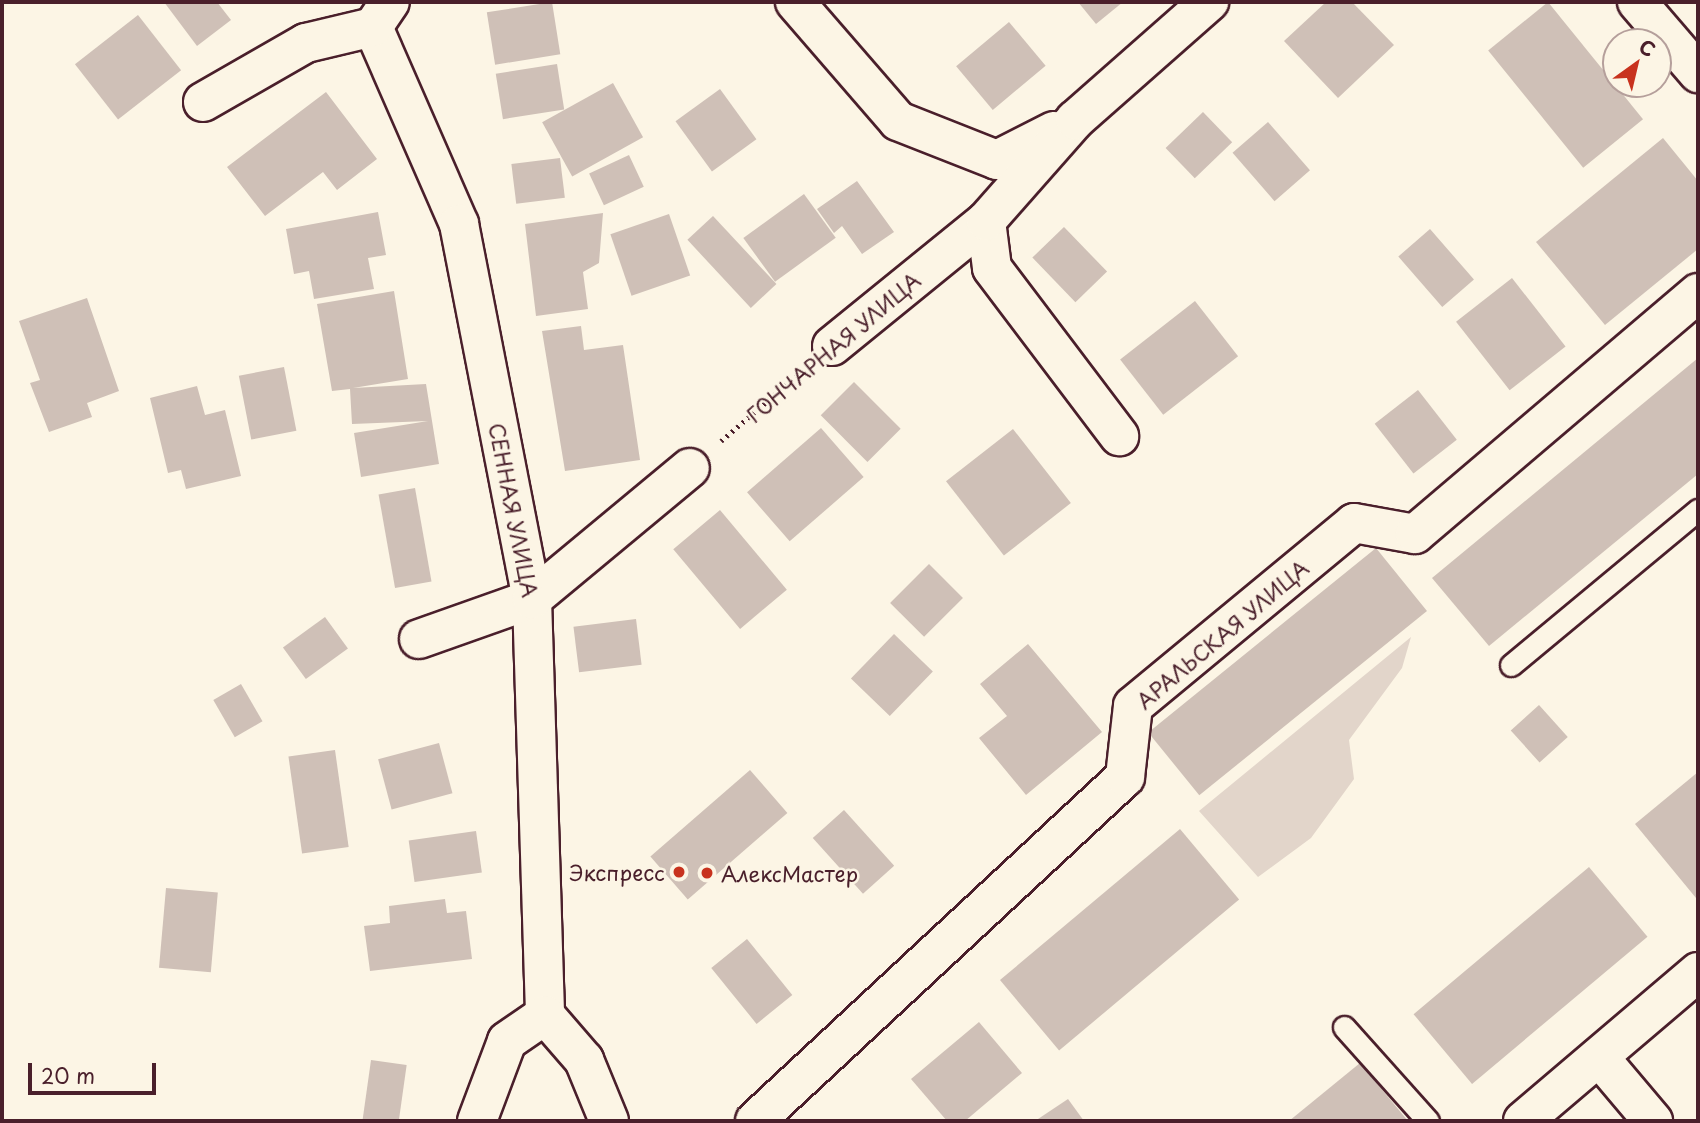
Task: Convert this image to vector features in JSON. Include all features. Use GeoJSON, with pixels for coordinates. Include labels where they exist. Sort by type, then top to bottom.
{"type":"FeatureCollection","features":[{"type":"Feature","properties":{"kind":"street"},"geometry":{"type":"LineString","coordinates":[[795,2],[898,121],[997,160],[1075,120]]}},
{"type":"Feature","properties":{"kind":"street","name":"ГОНЧАРНАЯ УЛИЦА"},"geometry":{"type":"LineString","coordinates":[[832,346],[986,221],[1075,120],[1209,2]]}},
{"type":"Feature","properties":{"kind":"street"},"geometry":{"type":"LineString","coordinates":[[1637,2],[1698,73]]}},
{"type":"Feature","properties":{"kind":"street"},"geometry":{"type":"LineString","coordinates":[[204,102],[306,43],[381,14]]}},
{"type":"Feature","properties":{"kind":"street","name":"СЕННАЯ УЛИЦА"},"geometry":{"type":"LineString","coordinates":[[381,14],[460,223],[532,599],[545,1016]]}},
{"type":"Feature","properties":{"kind":"street"},"geometry":{"type":"LineString","coordinates":[[986,221],[992,268],[1119,436]]}},
{"type":"Feature","properties":{"kind":"street","name":"АРАЛЬСКАЯ УЛИЦА"},"geometry":{"type":"LineString","coordinates":[[755,1121],[1125,777],[1133,706],[1354,523],[1415,534],[1698,293]]}},
{"type":"Feature","properties":{"kind":"street"},"geometry":{"type":"LineString","coordinates":[[419,639],[532,599],[690,468]]}},
{"type":"Feature","properties":{"kind":"street"},"geometry":{"type":"LineString","coordinates":[[1523,1121],[1698,972]]}},
{"type":"Feature","properties":{"kind":"street"},"geometry":{"type":"LineString","coordinates":[[478,1121],[507,1041],[545,1016],[584,1060],[609,1121]]}},
{"type":"Feature","properties":{"kind":"street"},"geometry":{"type":"LineString","coordinates":[[1599,1057],[1653,1121]]}},
{"type":"Feature","properties":{"kind":"lane"},"geometry":{"type":"LineString","coordinates":[[1511,665],[1698,510]]}},
{"type":"Feature","properties":{"kind":"lane"},"geometry":{"type":"LineString","coordinates":[[1344,1027],[1428,1121]]}},
{"type":"Feature","properties":{"kind":"path","name":"ГОНЧАРНАЯ УЛИЦА"},"geometry":{"type":"LineString","coordinates":[[690,468],[832,346]]}},
{"type":"Feature","properties":{"kind":"shaded area"},"geometry":{"type":"Polygon","coordinates":[[[1411,637],[1402,668],[1349,740],[1354,779],[1311,838],[1258,877],[1199,811],[1411,637]]]}},
{"type":"Feature","properties":{"kind":"building"},"geometry":{"type":"Polygon","coordinates":[[[164,2],[217,2],[231,20],[197,46],[164,2]]]}},
{"type":"Feature","properties":{"kind":"building"},"geometry":{"type":"Polygon","coordinates":[[[552,2],[560,54],[495,65],[487,12],[552,2]]]}},
{"type":"Feature","properties":{"kind":"building"},"geometry":{"type":"Polygon","coordinates":[[[1078,2],[1123,2],[1096,24],[1078,2]]]}},
{"type":"Feature","properties":{"kind":"building"},"geometry":{"type":"Polygon","coordinates":[[[1326,2],[1352,2],[1394,45],[1338,98],[1284,41],[1326,2]]]}},
{"type":"Feature","properties":{"kind":"building"},"geometry":{"type":"Polygon","coordinates":[[[1548,2],[1602,69],[1602,98],[1626,98],[1643,119],[1583,168],[1488,50],[1548,2]]]}},
{"type":"Feature","properties":{"kind":"building"},"geometry":{"type":"Polygon","coordinates":[[[138,15],[181,70],[118,119],[75,64],[138,15]]]}},
{"type":"Feature","properties":{"kind":"building"},"geometry":{"type":"Polygon","coordinates":[[[1009,22],[1046,66],[993,110],[956,66],[1009,22]]]}},
{"type":"Feature","properties":{"kind":"building"},"geometry":{"type":"Polygon","coordinates":[[[557,64],[564,109],[503,119],[496,74],[557,64]]]}},
{"type":"Feature","properties":{"kind":"building"},"geometry":{"type":"Polygon","coordinates":[[[613,83],[643,137],[572,176],[542,122],[613,83]]]}},
{"type":"Feature","properties":{"kind":"building"},"geometry":{"type":"Polygon","coordinates":[[[720,89],[756,139],[712,171],[676,121],[720,89]]]}},
{"type":"Feature","properties":{"kind":"building"},"geometry":{"type":"Polygon","coordinates":[[[326,92],[377,159],[337,190],[323,172],[265,216],[227,167],[326,92]]]}},
{"type":"Feature","properties":{"kind":"building"},"geometry":{"type":"Polygon","coordinates":[[[1203,112],[1232,142],[1195,178],[1166,148],[1203,112]]]}},
{"type":"Feature","properties":{"kind":"building"},"geometry":{"type":"Polygon","coordinates":[[[1268,122],[1310,170],[1275,201],[1233,153],[1268,122]]]}},
{"type":"Feature","properties":{"kind":"building"},"geometry":{"type":"Polygon","coordinates":[[[1663,138],[1698,181],[1698,249],[1605,325],[1536,242],[1663,138]]]}},
{"type":"Feature","properties":{"kind":"building"},"geometry":{"type":"Polygon","coordinates":[[[629,155],[644,187],[604,205],[589,174],[629,155]]]}},
{"type":"Feature","properties":{"kind":"building"},"geometry":{"type":"Polygon","coordinates":[[[560,158],[565,198],[516,204],[511,164],[560,158]]]}},
{"type":"Feature","properties":{"kind":"building"},"geometry":{"type":"Polygon","coordinates":[[[857,181],[894,232],[862,254],[842,226],[834,233],[817,209],[857,181]]]}},
{"type":"Feature","properties":{"kind":"building"},"geometry":{"type":"Polygon","coordinates":[[[804,194],[836,238],[775,282],[743,238],[804,194]]]}},
{"type":"Feature","properties":{"kind":"building"},"geometry":{"type":"Polygon","coordinates":[[[378,212],[386,255],[368,258],[374,289],[314,299],[309,271],[294,274],[286,229],[378,212]]]}},
{"type":"Feature","properties":{"kind":"building"},"geometry":{"type":"Polygon","coordinates":[[[603,213],[599,263],[583,272],[588,309],[536,316],[525,224],[603,213]]]}},
{"type":"Feature","properties":{"kind":"building"},"geometry":{"type":"Polygon","coordinates":[[[669,214],[690,275],[632,296],[610,234],[669,214]]]}},
{"type":"Feature","properties":{"kind":"building"},"geometry":{"type":"Polygon","coordinates":[[[713,216],[776,284],[751,308],[687,240],[713,216]]]}},
{"type":"Feature","properties":{"kind":"building"},"geometry":{"type":"Polygon","coordinates":[[[1064,227],[1107,272],[1075,302],[1032,258],[1064,227]]]}},
{"type":"Feature","properties":{"kind":"building"},"geometry":{"type":"Polygon","coordinates":[[[1430,229],[1474,280],[1442,307],[1398,257],[1430,229]]]}},
{"type":"Feature","properties":{"kind":"building"},"geometry":{"type":"Polygon","coordinates":[[[1512,278],[1566,347],[1510,390],[1456,322],[1512,278]]]}},
{"type":"Feature","properties":{"kind":"building"},"geometry":{"type":"Polygon","coordinates":[[[394,291],[408,379],[353,388],[426,384],[439,464],[361,477],[354,433],[428,421],[352,424],[350,389],[332,391],[317,304],[394,291]]]}},
{"type":"Feature","properties":{"kind":"building"},"geometry":{"type":"Polygon","coordinates":[[[87,298],[119,391],[87,403],[92,417],[49,432],[30,383],[40,380],[19,321],[87,298]]]}},
{"type":"Feature","properties":{"kind":"building"},"geometry":{"type":"Polygon","coordinates":[[[1195,301],[1238,356],[1163,415],[1120,359],[1195,301]]]}},
{"type":"Feature","properties":{"kind":"building"},"geometry":{"type":"Polygon","coordinates":[[[581,326],[584,350],[623,345],[640,460],[565,471],[542,331],[581,326]]]}},
{"type":"Feature","properties":{"kind":"building"},"geometry":{"type":"Polygon","coordinates":[[[1698,358],[1698,474],[1489,646],[1432,578],[1698,358]]]}},
{"type":"Feature","properties":{"kind":"building"},"geometry":{"type":"Polygon","coordinates":[[[284,367],[296,431],[251,440],[239,376],[284,367]]]}},
{"type":"Feature","properties":{"kind":"building"},"geometry":{"type":"Polygon","coordinates":[[[854,382],[901,429],[867,462],[821,415],[854,382]]]}},
{"type":"Feature","properties":{"kind":"building"},"geometry":{"type":"Polygon","coordinates":[[[197,386],[205,415],[225,410],[241,476],[186,489],[181,470],[168,473],[150,398],[197,386]]]}},
{"type":"Feature","properties":{"kind":"building"},"geometry":{"type":"Polygon","coordinates":[[[1418,390],[1457,440],[1413,474],[1375,424],[1418,390]]]}},
{"type":"Feature","properties":{"kind":"building"},"geometry":{"type":"Polygon","coordinates":[[[821,428],[864,477],[790,541],[747,492],[821,428]]]}},
{"type":"Feature","properties":{"kind":"building"},"geometry":{"type":"Polygon","coordinates":[[[1013,429],[1071,503],[1004,555],[946,481],[1013,429]]]}},
{"type":"Feature","properties":{"kind":"building"},"geometry":{"type":"Polygon","coordinates":[[[415,488],[431,582],[395,588],[379,494],[415,488]]]}},
{"type":"Feature","properties":{"kind":"building"},"geometry":{"type":"Polygon","coordinates":[[[720,510],[787,590],[740,629],[673,549],[720,510]]]}},
{"type":"Feature","properties":{"kind":"building"},"geometry":{"type":"Polygon","coordinates":[[[1376,548],[1427,611],[1199,795],[1148,732],[1376,548]]]}},
{"type":"Feature","properties":{"kind":"building"},"geometry":{"type":"Polygon","coordinates":[[[929,564],[963,598],[924,637],[890,603],[929,564]]]}},
{"type":"Feature","properties":{"kind":"building"},"geometry":{"type":"Polygon","coordinates":[[[325,617],[348,649],[306,679],[283,648],[325,617]]]}},
{"type":"Feature","properties":{"kind":"building"},"geometry":{"type":"Polygon","coordinates":[[[636,619],[642,665],[579,672],[573,627],[636,619]]]}},
{"type":"Feature","properties":{"kind":"building"},"geometry":{"type":"Polygon","coordinates":[[[894,634],[933,672],[890,716],[851,679],[894,634]]]}},
{"type":"Feature","properties":{"kind":"building"},"geometry":{"type":"Polygon","coordinates":[[[1028,644],[1102,732],[1026,795],[979,738],[1007,716],[980,684],[1028,644]]]}},
{"type":"Feature","properties":{"kind":"building"},"geometry":{"type":"Polygon","coordinates":[[[241,684],[262,721],[235,737],[213,700],[241,684]]]}},
{"type":"Feature","properties":{"kind":"building"},"geometry":{"type":"Polygon","coordinates":[[[1539,705],[1568,737],[1540,762],[1511,730],[1539,705]]]}},
{"type":"Feature","properties":{"kind":"building"},"geometry":{"type":"Polygon","coordinates":[[[439,743],[452,793],[392,810],[378,759],[439,743]]]}},
{"type":"Feature","properties":{"kind":"building"},"geometry":{"type":"Polygon","coordinates":[[[335,750],[349,847],[302,854],[288,757],[335,750]]]}},
{"type":"Feature","properties":{"kind":"building"},"geometry":{"type":"Polygon","coordinates":[[[750,770],[787,813],[688,900],[650,857],[750,770]]]}},
{"type":"Feature","properties":{"kind":"building"},"geometry":{"type":"Polygon","coordinates":[[[1698,772],[1698,896],[1696,898],[1635,824],[1698,772]]]}},
{"type":"Feature","properties":{"kind":"building"},"geometry":{"type":"Polygon","coordinates":[[[844,810],[894,866],[863,894],[813,838],[844,810]]]}},
{"type":"Feature","properties":{"kind":"building"},"geometry":{"type":"Polygon","coordinates":[[[1180,829],[1239,899],[1059,1051],[1000,980],[1180,829]]]}},
{"type":"Feature","properties":{"kind":"building"},"geometry":{"type":"Polygon","coordinates":[[[476,831],[482,873],[415,882],[409,840],[476,831]]]}},
{"type":"Feature","properties":{"kind":"building"},"geometry":{"type":"Polygon","coordinates":[[[1589,867],[1647,937],[1472,1084],[1414,1014],[1589,867]]]}},
{"type":"Feature","properties":{"kind":"building"},"geometry":{"type":"Polygon","coordinates":[[[166,888],[218,893],[211,972],[159,968],[166,888]]]}},
{"type":"Feature","properties":{"kind":"building"},"geometry":{"type":"Polygon","coordinates":[[[445,899],[447,913],[466,911],[472,959],[370,971],[364,926],[390,923],[389,906],[445,899]]]}},
{"type":"Feature","properties":{"kind":"building"},"geometry":{"type":"Polygon","coordinates":[[[747,939],[792,995],[757,1024],[711,968],[747,939]]]}},
{"type":"Feature","properties":{"kind":"building"},"geometry":{"type":"Polygon","coordinates":[[[979,1022],[1022,1073],[965,1121],[947,1121],[911,1079],[979,1022]]]}},
{"type":"Feature","properties":{"kind":"building"},"geometry":{"type":"Polygon","coordinates":[[[371,1060],[407,1065],[399,1121],[362,1121],[371,1060]]]}},
{"type":"Feature","properties":{"kind":"building"},"geometry":{"type":"Polygon","coordinates":[[[1360,1063],[1408,1121],[1289,1121],[1360,1063]]]}},
{"type":"Feature","properties":{"kind":"building"},"geometry":{"type":"Polygon","coordinates":[[[1068,1099],[1084,1121],[1035,1121],[1068,1099]]]}},
{"type":"Feature","properties":{"kind":"place","name":"Экспресс"},"geometry":{"type":"Point","coordinates":[679,872]}},
{"type":"Feature","properties":{"kind":"place","name":"АлексМастер"},"geometry":{"type":"Point","coordinates":[707,873]}}]}
